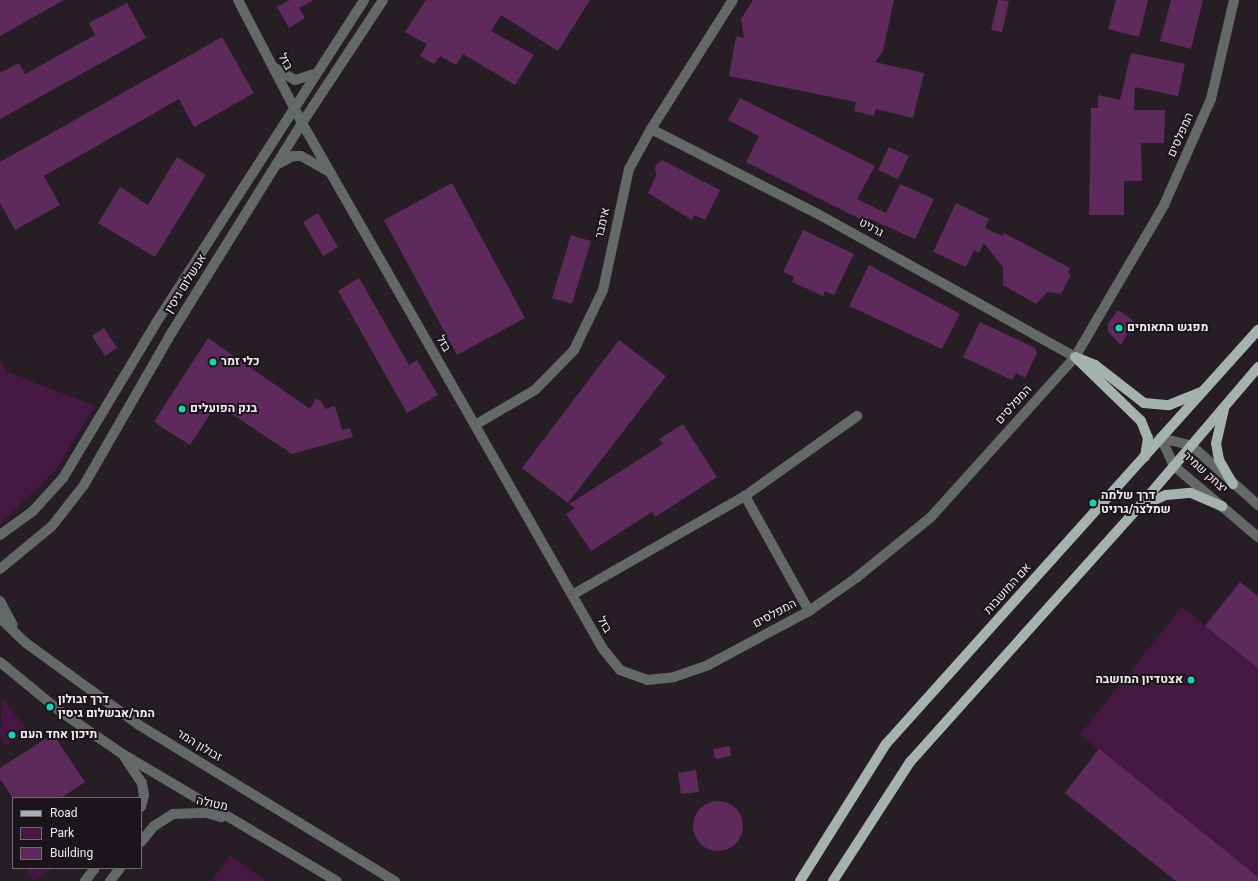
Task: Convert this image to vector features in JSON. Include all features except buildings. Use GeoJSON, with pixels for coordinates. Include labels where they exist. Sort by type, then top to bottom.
{"type":"FeatureCollection","features":[{"type":"Feature","properties":{"kind":"main road","name":"אם המושבות"},"geometry":{"type":"LineString","coordinates":[[800,881],[886,744],[1258,330]]}},
{"type":"Feature","properties":{"kind":"main road"},"geometry":{"type":"LineString","coordinates":[[1075,357],[1096,365],[1144,403],[1169,405],[1204,391]]}},
{"type":"Feature","properties":{"kind":"main road"},"geometry":{"type":"LineString","coordinates":[[1075,357],[1141,421],[1148,434],[1144,457]]}},
{"type":"Feature","properties":{"kind":"main road"},"geometry":{"type":"LineString","coordinates":[[833,881],[910,762],[1139,508],[1258,367]]}},
{"type":"Feature","properties":{"kind":"main road"},"geometry":{"type":"LineString","coordinates":[[1225,405],[1216,443],[1219,460],[1233,484]]}},
{"type":"Feature","properties":{"kind":"main road"},"geometry":{"type":"LineString","coordinates":[[1139,508],[1166,495],[1191,493],[1222,506]]}},
{"type":"Feature","properties":{"kind":"street","name":"בזל"},"geometry":{"type":"LineString","coordinates":[[238,0],[302,122],[603,649],[620,670],[647,680]]}},
{"type":"Feature","properties":{"kind":"street","name":"אבשלום גיסין"},"geometry":{"type":"LineString","coordinates":[[0,534],[33,511],[63,478],[294,106],[364,0]]}},
{"type":"Feature","properties":{"kind":"street","name":"אבשלום גיסין"},"geometry":{"type":"LineString","coordinates":[[0,569],[52,526],[84,485],[172,332],[302,122],[383,0]]}},
{"type":"Feature","properties":{"kind":"street","name":"אימבר"},"geometry":{"type":"LineString","coordinates":[[475,425],[535,390],[574,350],[603,290],[629,169],[650,129],[733,0]]}},
{"type":"Feature","properties":{"kind":"street","name":"המפלסים"},"geometry":{"type":"LineString","coordinates":[[647,680],[674,677],[708,665],[809,611],[856,578],[931,517],[1075,357],[1164,205],[1211,99],[1234,0]]}},
{"type":"Feature","properties":{"kind":"street"},"geometry":{"type":"LineString","coordinates":[[273,66],[295,80],[315,74]]}},
{"type":"Feature","properties":{"kind":"street","name":"גרניט"},"geometry":{"type":"LineString","coordinates":[[650,129],[818,214],[1075,357]]}},
{"type":"Feature","properties":{"kind":"street"},"geometry":{"type":"LineString","coordinates":[[275,166],[294,156],[301,156],[319,164],[332,175]]}},
{"type":"Feature","properties":{"kind":"street"},"geometry":{"type":"LineString","coordinates":[[572,596],[745,496],[857,416]]}},
{"type":"Feature","properties":{"kind":"street","name":"יצחק שמיר"},"geometry":{"type":"LineString","coordinates":[[1161,438],[1192,446],[1258,505]]}},
{"type":"Feature","properties":{"kind":"street","name":"יצחק שמיר"},"geometry":{"type":"LineString","coordinates":[[1161,438],[1174,466],[1258,537]]}},
{"type":"Feature","properties":{"kind":"street"},"geometry":{"type":"LineString","coordinates":[[745,496],[809,611]]}},
{"type":"Feature","properties":{"kind":"street"},"geometry":{"type":"LineString","coordinates":[[0,574],[10,561]]}},
{"type":"Feature","properties":{"kind":"street"},"geometry":{"type":"LineString","coordinates":[[0,601],[26,643]]}},
{"type":"Feature","properties":{"kind":"street","name":"זבולון המר"},"geometry":{"type":"LineString","coordinates":[[0,618],[26,643],[139,725],[395,881]]}},
{"type":"Feature","properties":{"kind":"street"},"geometry":{"type":"LineString","coordinates":[[0,662],[61,712],[121,753],[337,881]]}},
{"type":"Feature","properties":{"kind":"street"},"geometry":{"type":"LineString","coordinates":[[121,753],[142,784],[144,795],[142,803]]}},
{"type":"Feature","properties":{"kind":"street","name":"מטולה"},"geometry":{"type":"LineString","coordinates":[[142,841],[154,826],[173,814],[207,813],[241,825]]}},
{"type":"Feature","properties":{"kind":"street"},"geometry":{"type":"LineString","coordinates":[[85,881],[94,869]]}},
{"type":"Feature","properties":{"kind":"street"},"geometry":{"type":"LineString","coordinates":[[110,881],[119,869]]}},
{"type":"Feature","properties":{"kind":"green space"},"geometry":{"type":"Polygon","coordinates":[[[0,360],[8,372],[95,406],[56,470],[0,524],[0,360]]]}},
{"type":"Feature","properties":{"kind":"green space","name":"אצטדיון המושבה"},"geometry":{"type":"Polygon","coordinates":[[[1240,582],[1258,596],[1258,881],[1176,881],[1065,793],[1099,750],[1080,734],[1182,607],[1205,626],[1240,582]]]}},
{"type":"Feature","properties":{"kind":"green space"},"geometry":{"type":"Polygon","coordinates":[[[2,696],[27,731],[6,746],[0,738],[2,696]]]}},
{"type":"Feature","properties":{"kind":"green space"},"geometry":{"type":"Polygon","coordinates":[[[230,855],[263,879],[265,881],[212,881],[230,855]]]}},
{"type":"Feature","properties":{"kind":"green space"},"geometry":{"type":"Polygon","coordinates":[[[25,869],[52,869],[34,881],[25,869]]]}},
{"type":"Feature","properties":{"kind":"place","name":"מפגש התאומים"},"geometry":{"type":"Point","coordinates":[1119,328]}},
{"type":"Feature","properties":{"kind":"place","name":"כלי זמר"},"geometry":{"type":"Point","coordinates":[213,362]}},
{"type":"Feature","properties":{"kind":"place","name":"בנק הפועלים"},"geometry":{"type":"Point","coordinates":[182,409]}},
{"type":"Feature","properties":{"kind":"place","name":"דרך שלמה שמלצר/גרניט"},"geometry":{"type":"Point","coordinates":[1093,503]}},
{"type":"Feature","properties":{"kind":"place","name":"אצטדיון המושבה"},"geometry":{"type":"Point","coordinates":[1191,680]}},
{"type":"Feature","properties":{"kind":"place","name":"דרך זבולון המר/אבשלום גיסין"},"geometry":{"type":"Point","coordinates":[50,707]}},
{"type":"Feature","properties":{"kind":"place","name":"תיכון אחד העם"},"geometry":{"type":"Point","coordinates":[12,735]}}]}
